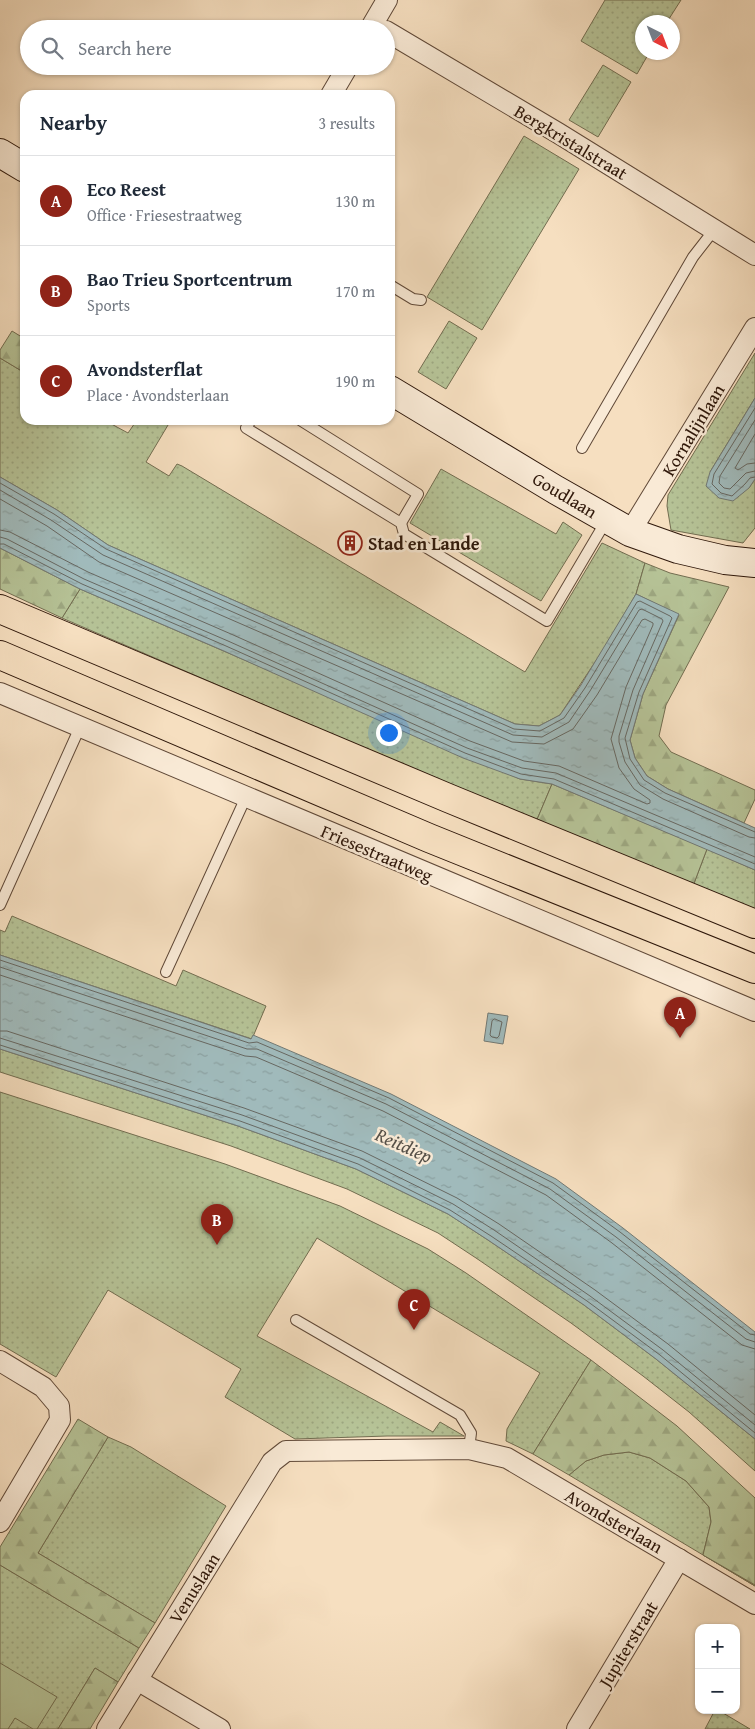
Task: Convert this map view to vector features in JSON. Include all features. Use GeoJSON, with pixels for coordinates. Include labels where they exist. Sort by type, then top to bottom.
{"type":"FeatureCollection","features":[{"type":"Feature","properties":{"kind":"highway"},"geometry":{"type":"LineString","coordinates":[[0,609],[448,798],[755,924]]}},
{"type":"Feature","properties":{"kind":"highway","name":"Friesestraatweg"},"geometry":{"type":"LineString","coordinates":[[0,655],[420,834],[755,969]]}},
{"type":"Feature","properties":{"kind":"street"},"geometry":{"type":"LineString","coordinates":[[381,20],[387,0]]}},
{"type":"Feature","properties":{"kind":"street","name":"Bergkristalstraat"},"geometry":{"type":"LineString","coordinates":[[395,38],[565,137],[755,255]]}},
{"type":"Feature","properties":{"kind":"street"},"geometry":{"type":"LineString","coordinates":[[334,90],[343,75]]}},
{"type":"Feature","properties":{"kind":"street"},"geometry":{"type":"LineString","coordinates":[[0,154],[20,165]]}},
{"type":"Feature","properties":{"kind":"street","name":"Kornalijnlaan"},"geometry":{"type":"LineString","coordinates":[[618,526],[755,328]]}},
{"type":"Feature","properties":{"kind":"street","name":"Goudlaan"},"geometry":{"type":"LineString","coordinates":[[395,393],[618,526],[678,549],[725,560],[755,563]]}},
{"type":"Feature","properties":{"kind":"street","name":"Friesestraatweg"},"geometry":{"type":"LineString","coordinates":[[0,693],[755,1011]]}},
{"type":"Feature","properties":{"kind":"street"},"geometry":{"type":"LineString","coordinates":[[0,1361],[43,1387],[59,1406],[60,1420],[0,1522]]}},
{"type":"Feature","properties":{"kind":"street","name":"Avondsterlaan"},"geometry":{"type":"LineString","coordinates":[[286,1451],[469,1449],[507,1458],[755,1604]]}},
{"type":"Feature","properties":{"kind":"street","name":"Venuslaan"},"geometry":{"type":"LineString","coordinates":[[107,1729],[272,1462],[286,1451]]}},
{"type":"Feature","properties":{"kind":"street","name":"Jupiterstraat"},"geometry":{"type":"LineString","coordinates":[[577,1729],[679,1559]]}},
{"type":"Feature","properties":{"kind":"street"},"geometry":{"type":"LineString","coordinates":[[137,1680],[220,1729]]}},
{"type":"Feature","properties":{"kind":"lane"},"geometry":{"type":"LineString","coordinates":[[582,448],[693,257],[714,230]]}},
{"type":"Feature","properties":{"kind":"lane"},"geometry":{"type":"LineString","coordinates":[[395,288],[413,300],[421,300]]}},
{"type":"Feature","properties":{"kind":"lane"},"geometry":{"type":"LineString","coordinates":[[248,425],[246,428],[401,523],[404,534],[547,621],[618,526]]}},
{"type":"Feature","properties":{"kind":"lane"},"geometry":{"type":"LineString","coordinates":[[308,425],[418,494],[401,523]]}},
{"type":"Feature","properties":{"kind":"lane"},"geometry":{"type":"LineString","coordinates":[[0,905],[80,727]]}},
{"type":"Feature","properties":{"kind":"lane"},"geometry":{"type":"LineString","coordinates":[[166,972],[246,797]]}},
{"type":"Feature","properties":{"kind":"lane"},"geometry":{"type":"LineString","coordinates":[[296,1320],[460,1415],[471,1433],[469,1449]]}},
{"type":"Feature","properties":{"kind":"green space"},"geometry":{"type":"Polygon","coordinates":[[[605,0],[681,0],[671,15],[635,15],[635,60],[645,60],[637,74],[581,41],[605,0]]]}},
{"type":"Feature","properties":{"kind":"green space"},"geometry":{"type":"Polygon","coordinates":[[[603,65],[631,82],[598,137],[569,120],[603,65]]]}},
{"type":"Feature","properties":{"kind":"green space"},"geometry":{"type":"Polygon","coordinates":[[[524,136],[579,169],[482,330],[427,297],[524,136]]]}},
{"type":"Feature","properties":{"kind":"green space"},"geometry":{"type":"Polygon","coordinates":[[[449,321],[477,338],[446,389],[418,372],[449,321]]]}},
{"type":"Feature","properties":{"kind":"green space"},"geometry":{"type":"Polygon","coordinates":[[[12,331],[20,336],[20,370],[0,358],[0,350],[12,331]]]}},
{"type":"Feature","properties":{"kind":"green space"},"geometry":{"type":"Polygon","coordinates":[[[755,353],[755,398],[710,472],[749,488],[755,479],[755,528],[743,543],[671,530],[667,506],[668,495],[755,353]]]}},
{"type":"Feature","properties":{"kind":"green space"},"geometry":{"type":"Polygon","coordinates":[[[0,358],[20,370],[20,425],[113,425],[128,433],[134,425],[168,425],[146,462],[169,476],[177,464],[182,466],[525,672],[602,543],[645,563],[636,594],[605,647],[560,715],[539,726],[515,724],[108,545],[57,510],[0,477],[0,358]]]}},
{"type":"Feature","properties":{"kind":"green space"},"geometry":{"type":"Polygon","coordinates":[[[441,469],[556,534],[563,522],[582,535],[541,601],[410,523],[441,469]]]}},
{"type":"Feature","properties":{"kind":"green space"},"geometry":{"type":"Polygon","coordinates":[[[0,548],[80,589],[62,618],[0,589],[0,548]]]}},
{"type":"Feature","properties":{"kind":"green space"},"geometry":{"type":"Polygon","coordinates":[[[645,563],[670,573],[729,587],[666,705],[659,736],[671,752],[755,790],[755,799],[744,823],[668,789],[647,776],[635,758],[630,740],[643,694],[679,615],[636,594],[645,563]]]}},
{"type":"Feature","properties":{"kind":"green space"},"geometry":{"type":"Polygon","coordinates":[[[80,589],[520,779],[552,784],[536,822],[62,618],[80,589]]]}},
{"type":"Feature","properties":{"kind":"green space"},"geometry":{"type":"Polygon","coordinates":[[[552,784],[707,849],[693,886],[536,822],[552,784]]]}},
{"type":"Feature","properties":{"kind":"green space"},"geometry":{"type":"Polygon","coordinates":[[[707,849],[755,870],[755,910],[693,886],[707,849]]]}},
{"type":"Feature","properties":{"kind":"green space"},"geometry":{"type":"Polygon","coordinates":[[[12,916],[176,986],[183,970],[266,1006],[252,1039],[0,955],[0,930],[5,932],[12,916]]]}},
{"type":"Feature","properties":{"kind":"green space"},"geometry":{"type":"Polygon","coordinates":[[[0,1049],[238,1126],[356,1169],[448,1214],[584,1305],[656,1359],[755,1439],[755,1471],[689,1412],[643,1376],[571,1323],[438,1233],[347,1189],[231,1146],[0,1072],[0,1049]]]}},
{"type":"Feature","properties":{"kind":"green space"},"geometry":{"type":"Polygon","coordinates":[[[0,1092],[225,1164],[340,1206],[428,1249],[466,1273],[591,1360],[533,1454],[506,1441],[507,1429],[540,1373],[317,1238],[257,1336],[433,1432],[440,1422],[464,1436],[295,1439],[225,1397],[241,1369],[108,1290],[56,1377],[0,1344],[0,1092]]]}},
{"type":"Feature","properties":{"kind":"green space"},"geometry":{"type":"Polygon","coordinates":[[[591,1360],[677,1426],[755,1498],[755,1585],[703,1555],[711,1522],[709,1507],[686,1481],[650,1458],[629,1452],[604,1455],[586,1461],[569,1475],[533,1454],[591,1360]]]}},
{"type":"Feature","properties":{"kind":"green space"},"geometry":{"type":"Polygon","coordinates":[[[78,1419],[108,1437],[38,1553],[155,1623],[139,1648],[0,1565],[0,1547],[78,1419]]]}},
{"type":"Feature","properties":{"kind":"green space"},"geometry":{"type":"Polygon","coordinates":[[[108,1437],[131,1447],[226,1506],[155,1623],[38,1553],[108,1437]]]}},
{"type":"Feature","properties":{"kind":"green space"},"geometry":{"type":"Polygon","coordinates":[[[629,1452],[650,1458],[686,1481],[709,1507],[711,1522],[703,1555],[569,1475],[586,1461],[604,1455],[629,1452]]]}},
{"type":"Feature","properties":{"kind":"green space"},"geometry":{"type":"Polygon","coordinates":[[[0,1565],[139,1648],[118,1682],[95,1668],[58,1729],[0,1729],[0,1565]]]}},
{"type":"Feature","properties":{"kind":"green space"},"geometry":{"type":"Polygon","coordinates":[[[0,1663],[57,1697],[37,1729],[33,1729],[15,1718],[8,1729],[0,1729],[0,1663]]]}},
{"type":"Feature","properties":{"kind":"green space"},"geometry":{"type":"Polygon","coordinates":[[[95,1668],[118,1682],[90,1729],[58,1729],[95,1668]]]}},
{"type":"Feature","properties":{"kind":"green space"},"geometry":{"type":"Polygon","coordinates":[[[713,1714],[725,1714],[750,1729],[705,1729],[713,1714]]]}},
{"type":"Feature","properties":{"kind":"water"},"geometry":{"type":"Polygon","coordinates":[[[755,398],[755,479],[749,488],[733,501],[719,498],[706,486],[710,472],[755,398]]]}},
{"type":"Feature","properties":{"kind":"water"},"geometry":{"type":"Polygon","coordinates":[[[0,477],[57,510],[108,545],[515,724],[539,726],[560,715],[581,685],[636,594],[679,614],[643,694],[630,740],[635,758],[647,776],[668,789],[755,828],[755,870],[552,784],[520,779],[463,758],[80,589],[0,548],[0,477]]]}},
{"type":"Feature","properties":{"kind":"water","name":"Reitdiep"},"geometry":{"type":"Polygon","coordinates":[[[0,955],[251,1039],[253,1035],[391,1094],[556,1179],[623,1228],[755,1332],[755,1439],[656,1359],[584,1305],[448,1214],[356,1169],[238,1126],[0,1049],[0,955]]]}},
{"type":"Feature","properties":{"kind":"water"},"geometry":{"type":"Polygon","coordinates":[[[488,1013],[508,1016],[503,1044],[484,1041],[488,1013]]]}},
{"type":"Feature","properties":{"kind":"place","name":"Stad en Lande"},"geometry":{"type":"Point","coordinates":[350,543]}},
{"type":"Feature","properties":{"kind":"place","name":"Eco Reest"},"geometry":{"type":"Point","coordinates":[680,1038]}},
{"type":"Feature","properties":{"kind":"place","name":"Bao Trieu Sportcentrum"},"geometry":{"type":"Point","coordinates":[217,1245]}},
{"type":"Feature","properties":{"kind":"place","name":"Avondsterflat"},"geometry":{"type":"Point","coordinates":[414,1330]}}]}
